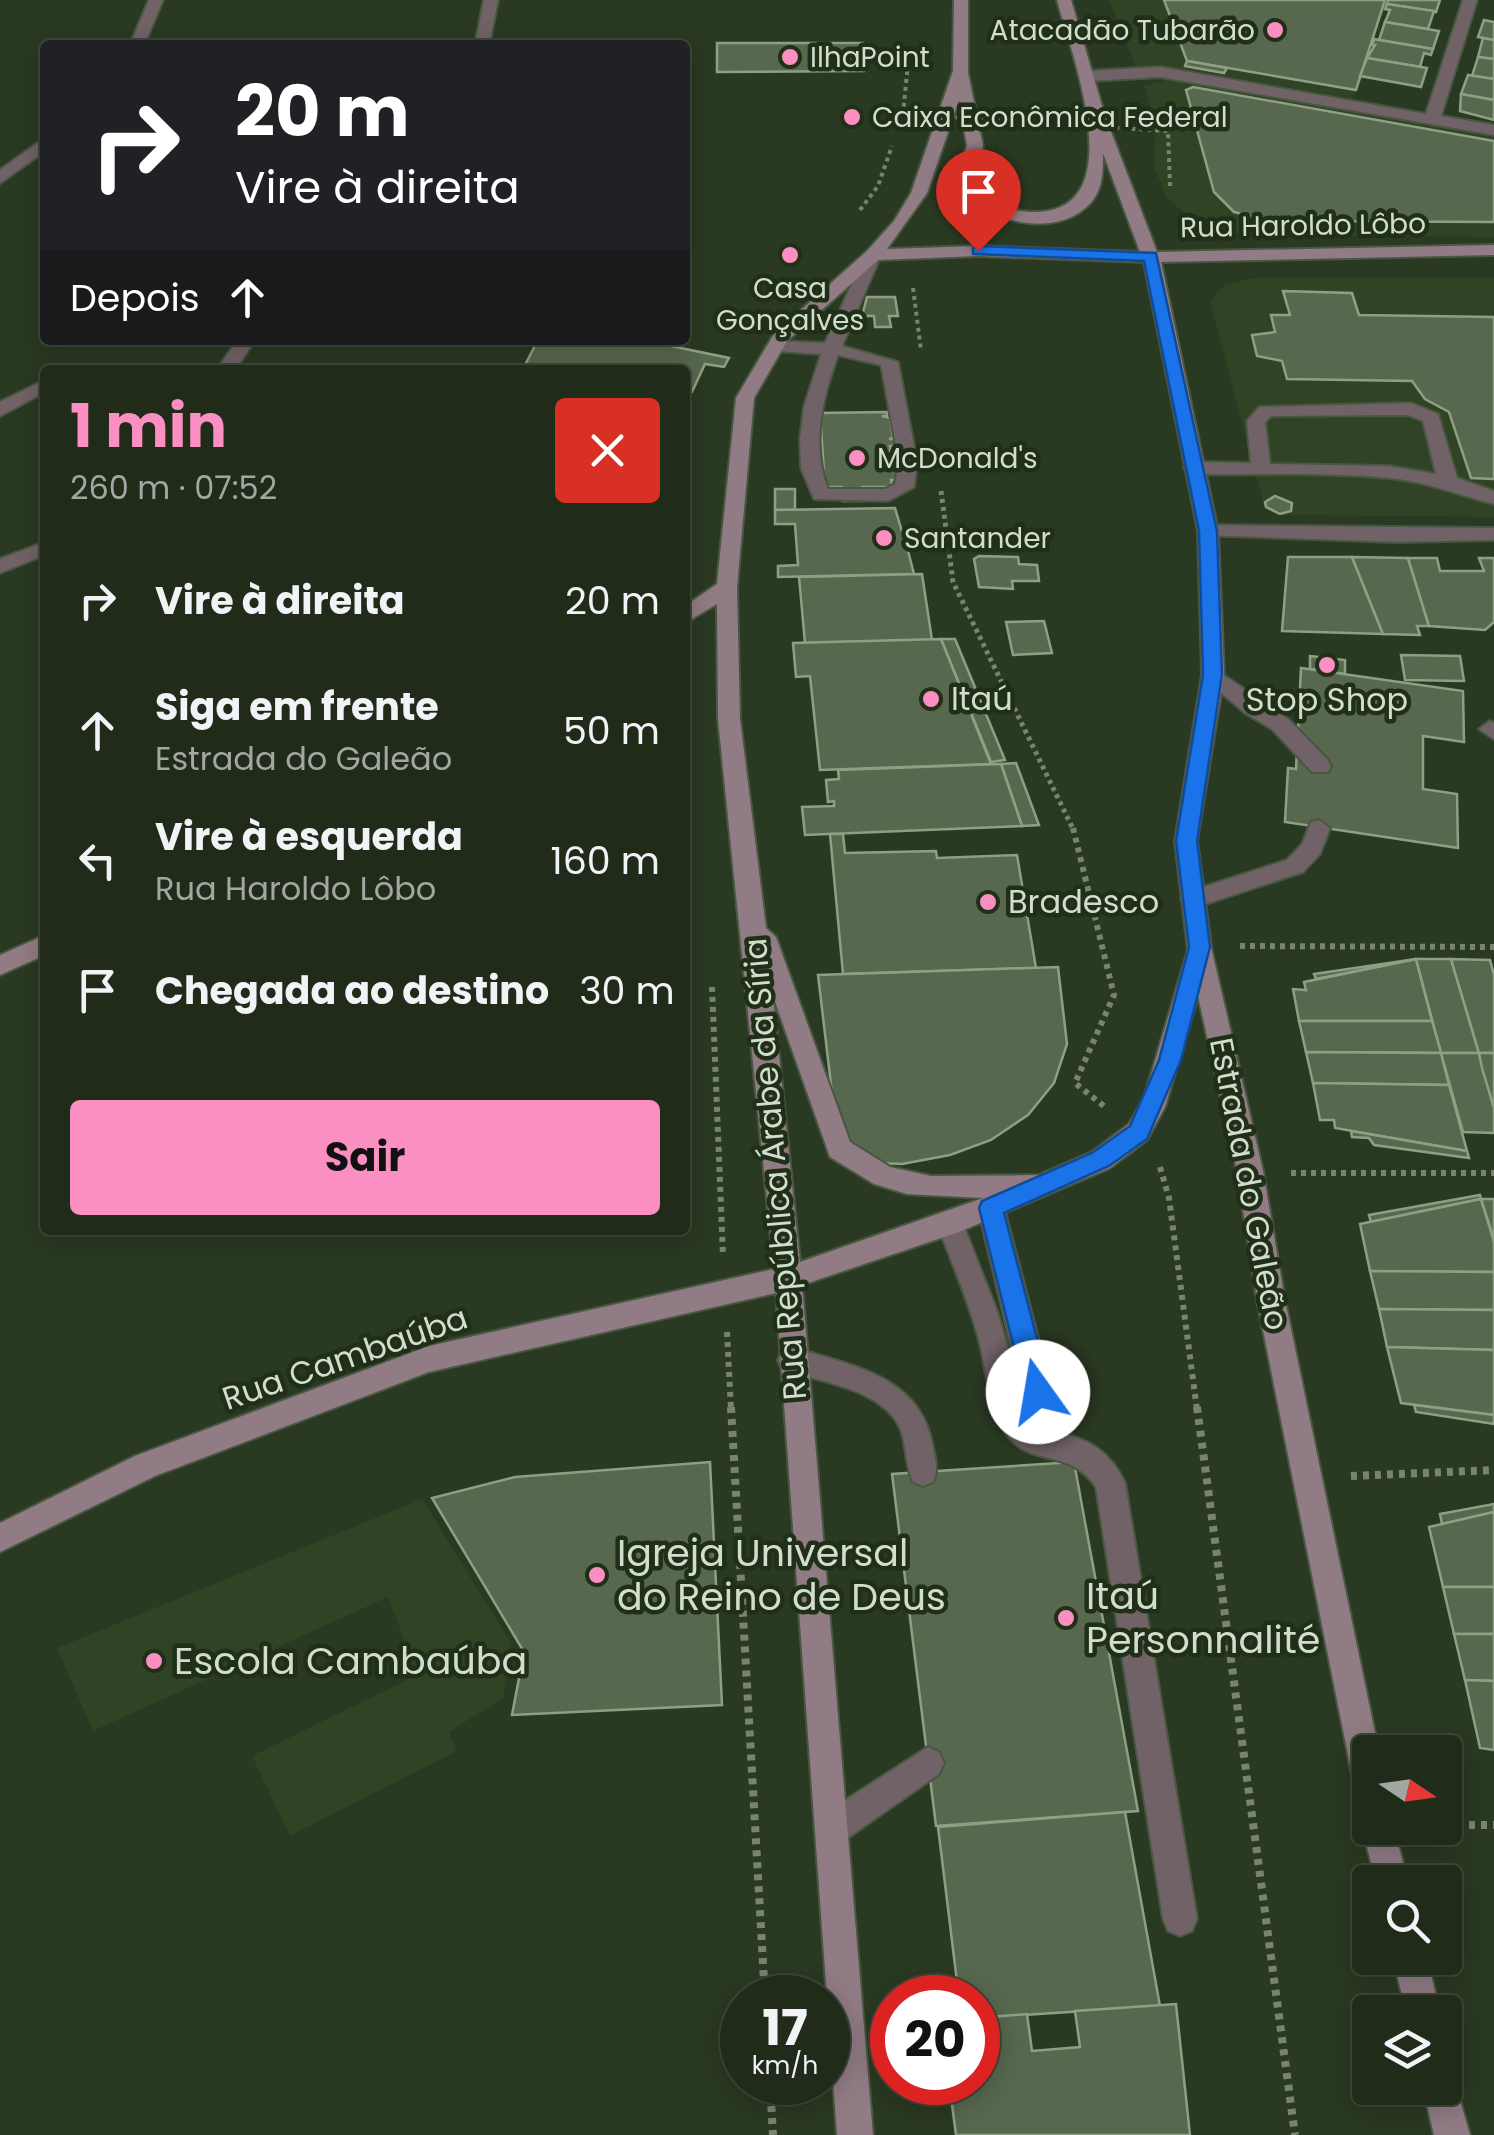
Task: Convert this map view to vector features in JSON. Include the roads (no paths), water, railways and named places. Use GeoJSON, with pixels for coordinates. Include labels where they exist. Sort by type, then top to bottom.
{"type":"FeatureCollection","features":[{"type":"Feature","properties":{"kind":"main road"},"geometry":{"type":"LineString","coordinates":[[961,0],[961,71],[975,146],[963,180],[971,196],[992,210],[1038,217],[1080,204],[1091,189],[1096,116]]}},
{"type":"Feature","properties":{"kind":"main road","name":"Estrada do Galeão"},"geometry":{"type":"LineString","coordinates":[[1064,0],[1096,116],[1151,257],[1208,531],[1213,675],[1186,841],[1193,898],[1360,1735]]}},
{"type":"Feature","properties":{"kind":"main road"},"geometry":{"type":"LineString","coordinates":[[873,255],[901,223],[919,193],[961,71]]}},
{"type":"Feature","properties":{"kind":"main road","name":"Rua Haroldo Lôbo"},"geometry":{"type":"LineString","coordinates":[[873,255],[908,252],[1151,257],[1281,251],[1494,250]]}},
{"type":"Feature","properties":{"kind":"main road","name":"Rua República Árabe da Síria"},"geometry":{"type":"LineString","coordinates":[[855,2135],[788,1278],[729,719],[728,587],[746,398],[775,346],[873,255]]}},
{"type":"Feature","properties":{"kind":"main road"},"geometry":{"type":"LineString","coordinates":[[690,613],[728,587]]}},
{"type":"Feature","properties":{"kind":"main road"},"geometry":{"type":"LineString","coordinates":[[751,900],[839,1149],[862,1170],[897,1184],[1048,1184]]}},
{"type":"Feature","properties":{"kind":"main road"},"geometry":{"type":"LineString","coordinates":[[0,966],[40,946]]}},
{"type":"Feature","properties":{"kind":"main road","name":"Rua Cambaúba"},"geometry":{"type":"LineString","coordinates":[[0,1538],[144,1466],[430,1359],[788,1278],[950,1224],[1101,1160],[1138,1132],[1170,1060],[1200,947]]}},
{"type":"Feature","properties":{"kind":"main road"},"geometry":{"type":"LineString","coordinates":[[1445,2105],[1452,2135]]}},
{"type":"Feature","properties":{"kind":"street"},"geometry":{"type":"LineString","coordinates":[[139,40],[156,0]]}},
{"type":"Feature","properties":{"kind":"street"},"geometry":{"type":"LineString","coordinates":[[483,40],[491,0]]}},
{"type":"Feature","properties":{"kind":"street"},"geometry":{"type":"LineString","coordinates":[[1432,119],[1470,0]]}},
{"type":"Feature","properties":{"kind":"street"},"geometry":{"type":"LineString","coordinates":[[1088,76],[1160,72],[1494,130]]}},
{"type":"Feature","properties":{"kind":"street"},"geometry":{"type":"LineString","coordinates":[[0,178],[40,147]]}},
{"type":"Feature","properties":{"kind":"street"},"geometry":{"type":"LineString","coordinates":[[775,346],[834,349],[890,362],[908,462],[904,488],[888,494],[837,498],[821,496],[812,480],[810,412],[834,349],[873,255]]}},
{"type":"Feature","properties":{"kind":"street"},"geometry":{"type":"LineString","coordinates":[[0,410],[40,388]]}},
{"type":"Feature","properties":{"kind":"street"},"geometry":{"type":"LineString","coordinates":[[1261,472],[1256,422],[1266,411],[1411,410],[1431,418],[1448,482]]}},
{"type":"Feature","properties":{"kind":"street"},"geometry":{"type":"LineString","coordinates":[[1194,468],[1389,472],[1448,482],[1494,498]]}},
{"type":"Feature","properties":{"kind":"street"},"geometry":{"type":"LineString","coordinates":[[1208,531],[1397,536],[1494,534]]}},
{"type":"Feature","properties":{"kind":"street"},"geometry":{"type":"LineString","coordinates":[[0,566],[40,550]]}},
{"type":"Feature","properties":{"kind":"street"},"geometry":{"type":"LineString","coordinates":[[1213,675],[1253,708],[1280,724],[1320,766]]}},
{"type":"Feature","properties":{"kind":"street"},"geometry":{"type":"LineString","coordinates":[[1193,898],[1295,866],[1312,848],[1319,828]]}},
{"type":"Feature","properties":{"kind":"street"},"geometry":{"type":"LineString","coordinates":[[991,1208],[1038,1392],[1042,1417],[1040,1443]]}},
{"type":"Feature","properties":{"kind":"street"},"geometry":{"type":"LineString","coordinates":[[950,1224],[992,1339],[1016,1426],[1040,1443],[1083,1450],[1101,1466],[1110,1483],[1180,1919]]}},
{"type":"Feature","properties":{"kind":"street"},"geometry":{"type":"LineString","coordinates":[[792,1360],[871,1387],[894,1400],[911,1420],[923,1472]]}},
{"type":"Feature","properties":{"kind":"street"},"geometry":{"type":"LineString","coordinates":[[831,1830],[928,1763]]}},
{"type":"Feature","properties":{"kind":"place","name":"Atacadão Tubarão"},"geometry":{"type":"Point","coordinates":[1275,30]}},
{"type":"Feature","properties":{"kind":"place","name":"IlhaPoint"},"geometry":{"type":"Point","coordinates":[790,57]}},
{"type":"Feature","properties":{"kind":"place","name":"Caixa Econômica Federal"},"geometry":{"type":"Point","coordinates":[852,117]}},
{"type":"Feature","properties":{"kind":"place","name":"Casa Gonçalves"},"geometry":{"type":"Point","coordinates":[790,255]}},
{"type":"Feature","properties":{"kind":"place","name":"McDonald's"},"geometry":{"type":"Point","coordinates":[857,458]}},
{"type":"Feature","properties":{"kind":"place","name":"Santander"},"geometry":{"type":"Point","coordinates":[884,538]}},
{"type":"Feature","properties":{"kind":"place","name":"Stop Shop"},"geometry":{"type":"Point","coordinates":[1327,665]}},
{"type":"Feature","properties":{"kind":"place","name":"Itaú"},"geometry":{"type":"Point","coordinates":[931,699]}},
{"type":"Feature","properties":{"kind":"place","name":"Bradesco"},"geometry":{"type":"Point","coordinates":[988,902]}},
{"type":"Feature","properties":{"kind":"place","name":"Igreja Universal do Reino de Deus"},"geometry":{"type":"Point","coordinates":[597,1575]}},
{"type":"Feature","properties":{"kind":"place","name":"Itaú Personnalité"},"geometry":{"type":"Point","coordinates":[1066,1618]}},
{"type":"Feature","properties":{"kind":"place","name":"Escola Cambaúba"},"geometry":{"type":"Point","coordinates":[154,1661]}}]}
